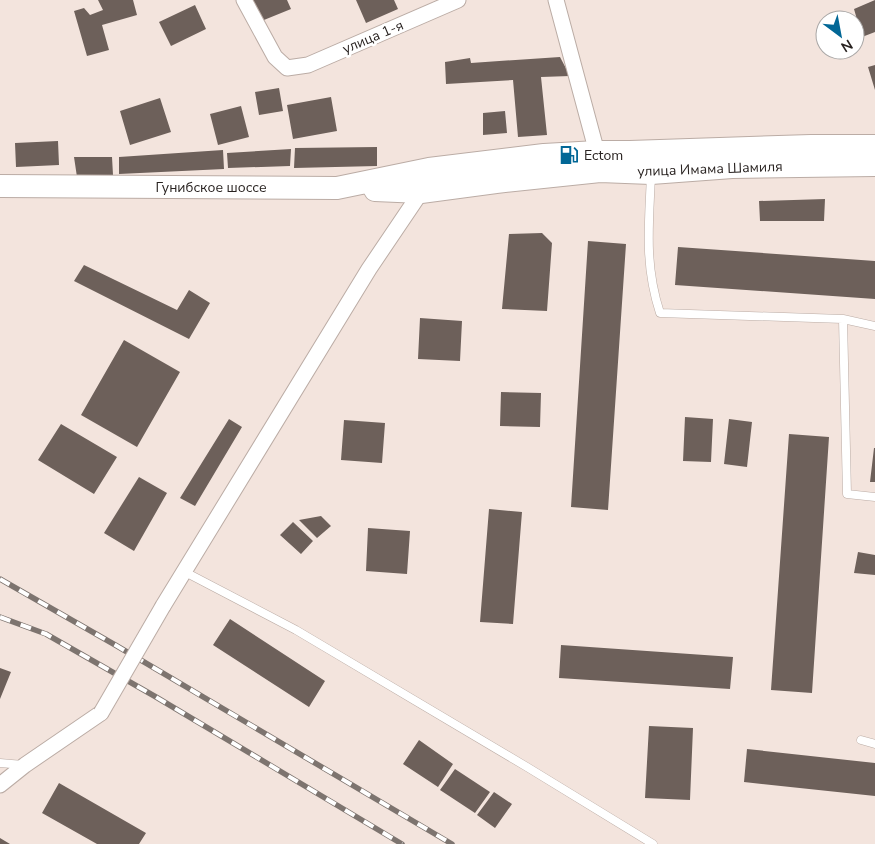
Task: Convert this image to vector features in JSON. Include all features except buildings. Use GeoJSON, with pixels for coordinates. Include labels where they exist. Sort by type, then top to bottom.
{"type":"FeatureCollection","features":[{"type":"Feature","properties":{"kind":"main road","name":"улица Имама Шамиля"},"geometry":{"type":"LineString","coordinates":[[599,161],[630,152],[811,146],[875,146]]}},
{"type":"Feature","properties":{"kind":"main road","name":"улица Имама Шамиля"},"geometry":{"type":"LineString","coordinates":[[421,182],[430,170],[544,155],[599,161],[651,173],[732,167],[875,165]]}},
{"type":"Feature","properties":{"kind":"main road","name":"Гунибское шоссе"},"geometry":{"type":"LineString","coordinates":[[0,186],[337,188],[421,182]]}},
{"type":"Feature","properties":{"kind":"street","name":"улица 1-я"},"geometry":{"type":"LineString","coordinates":[[244,0],[275,57],[287,68],[308,65],[458,0]]}},
{"type":"Feature","properties":{"kind":"street"},"geometry":{"type":"LineString","coordinates":[[556,0],[599,161]]}},
{"type":"Feature","properties":{"kind":"street"},"geometry":{"type":"LineString","coordinates":[[0,785],[24,765],[101,713],[163,606],[421,182]]}},
{"type":"Feature","properties":{"kind":"lane"},"geometry":{"type":"LineString","coordinates":[[651,173],[648,249],[652,289],[660,313],[844,319],[875,326]]}},
{"type":"Feature","properties":{"kind":"lane"},"geometry":{"type":"LineString","coordinates":[[844,319],[847,494],[875,497]]}},
{"type":"Feature","properties":{"kind":"lane"},"geometry":{"type":"LineString","coordinates":[[185,572],[296,630],[527,766],[653,844]]}},
{"type":"Feature","properties":{"kind":"lane"},"geometry":{"type":"LineString","coordinates":[[861,740],[875,744]]}},
{"type":"Feature","properties":{"kind":"lane"},"geometry":{"type":"LineString","coordinates":[[0,763],[24,765]]}},
{"type":"Feature","properties":{"kind":"railway"},"geometry":{"type":"LineString","coordinates":[[0,579],[452,844]]}},
{"type":"Feature","properties":{"kind":"railway"},"geometry":{"type":"LineString","coordinates":[[0,617],[46,634],[156,697],[402,844]]}},
{"type":"Feature","properties":{"kind":"place","name":"Ectom"},"geometry":{"type":"Point","coordinates":[569,155]}}]}
